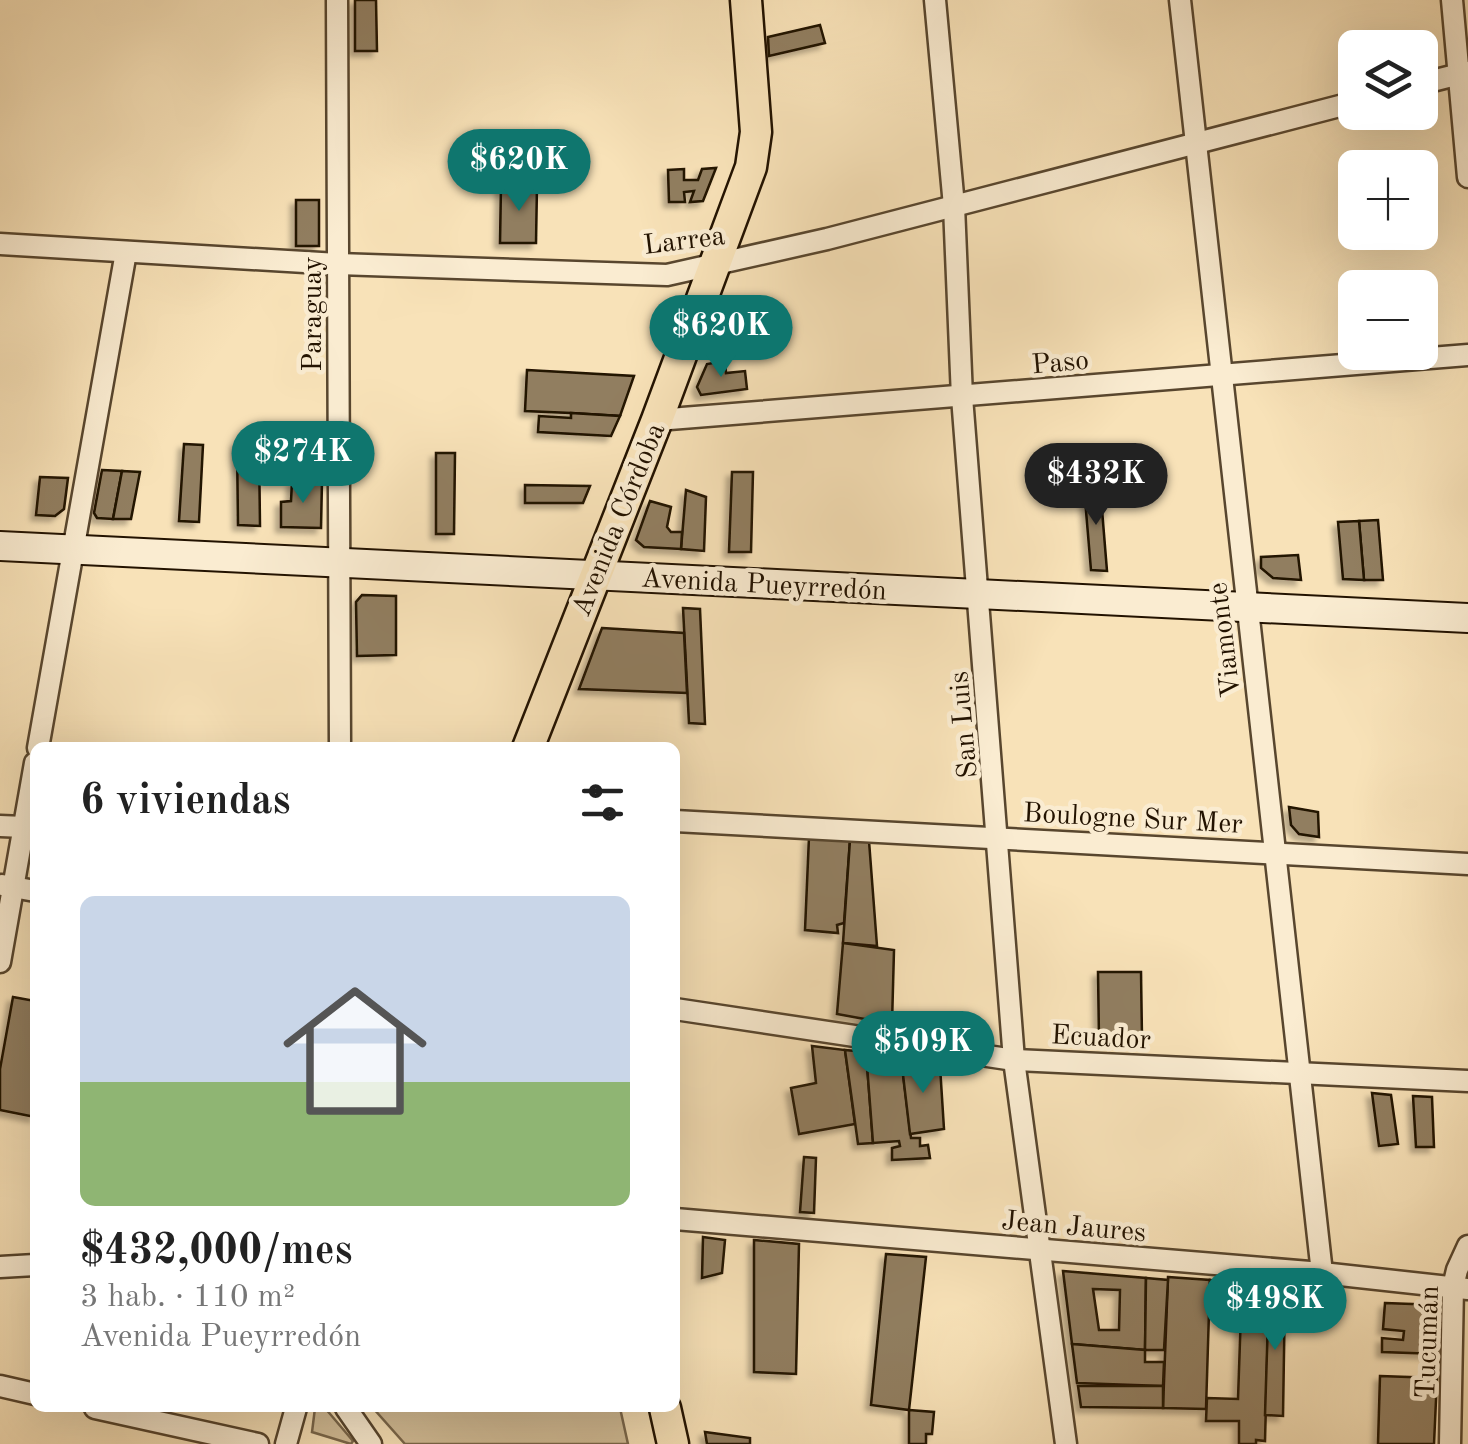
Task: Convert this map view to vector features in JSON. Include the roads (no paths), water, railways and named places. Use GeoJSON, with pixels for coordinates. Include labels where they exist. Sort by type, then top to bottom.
{"type":"FeatureCollection","features":[{"type":"Feature","properties":{"kind":"main road","name":"Avenida Córdoba"},"geometry":{"type":"LineString","coordinates":[[530,742],[747,180],[756,144],[746,0]]}},
{"type":"Feature","properties":{"kind":"main road","name":"Avenida Pueyrredón"},"geometry":{"type":"LineString","coordinates":[[0,546],[1468,618]]}},
{"type":"Feature","properties":{"kind":"main road"},"geometry":{"type":"LineString","coordinates":[[666,1412],[674,1444]]}},
{"type":"Feature","properties":{"kind":"street","name":"Paraguay"},"geometry":{"type":"LineString","coordinates":[[338,0],[340,742]]}},
{"type":"Feature","properties":{"kind":"street","name":"San Luis"},"geometry":{"type":"LineString","coordinates":[[935,0],[954,206],[962,398],[1014,1060],[1066,1444]]}},
{"type":"Feature","properties":{"kind":"street","name":"Viamonte"},"geometry":{"type":"LineString","coordinates":[[1180,0],[1322,1273]]}},
{"type":"Feature","properties":{"kind":"street"},"geometry":{"type":"LineString","coordinates":[[1452,0],[1464,73],[1468,177]]}},
{"type":"Feature","properties":{"kind":"street"},"geometry":{"type":"LineString","coordinates":[[1438,80],[1464,73]]}},
{"type":"Feature","properties":{"kind":"street","name":"Larrea"},"geometry":{"type":"LineString","coordinates":[[0,244],[338,264],[667,275],[1338,106]]}},
{"type":"Feature","properties":{"kind":"street"},"geometry":{"type":"LineString","coordinates":[[39,742],[126,252]]}},
{"type":"Feature","properties":{"kind":"street","name":"Paso"},"geometry":{"type":"LineString","coordinates":[[657,420],[1468,356]]}},
{"type":"Feature","properties":{"kind":"street"},"geometry":{"type":"LineString","coordinates":[[0,962],[6,886],[30,792]]}},
{"type":"Feature","properties":{"kind":"street","name":"Boulogne Sur Mer"},"geometry":{"type":"LineString","coordinates":[[680,821],[1468,864]]}},
{"type":"Feature","properties":{"kind":"street"},"geometry":{"type":"LineString","coordinates":[[0,826],[24,827]]}},
{"type":"Feature","properties":{"kind":"street","name":"Ecuador"},"geometry":{"type":"LineString","coordinates":[[680,1010],[1014,1060],[1468,1081]]}},
{"type":"Feature","properties":{"kind":"street","name":"Jean Jaures"},"geometry":{"type":"LineString","coordinates":[[680,1219],[1461,1288]]}},
{"type":"Feature","properties":{"kind":"street","name":"Tucumán"},"geometry":{"type":"LineString","coordinates":[[1450,1444],[1461,1288],[1456,1270],[1468,1246]]}},
{"type":"Feature","properties":{"kind":"street"},"geometry":{"type":"LineString","coordinates":[[0,1267],[30,1264]]}},
{"type":"Feature","properties":{"kind":"street"},"geometry":{"type":"LineString","coordinates":[[0,1386],[30,1393]]}},
{"type":"Feature","properties":{"kind":"street"},"geometry":{"type":"LineString","coordinates":[[113,1412],[258,1444]]}},
{"type":"Feature","properties":{"kind":"street"},"geometry":{"type":"LineString","coordinates":[[286,1444],[295,1412]]}},
{"type":"Feature","properties":{"kind":"street"},"geometry":{"type":"LineString","coordinates":[[349,1412],[371,1444]]}}]}
